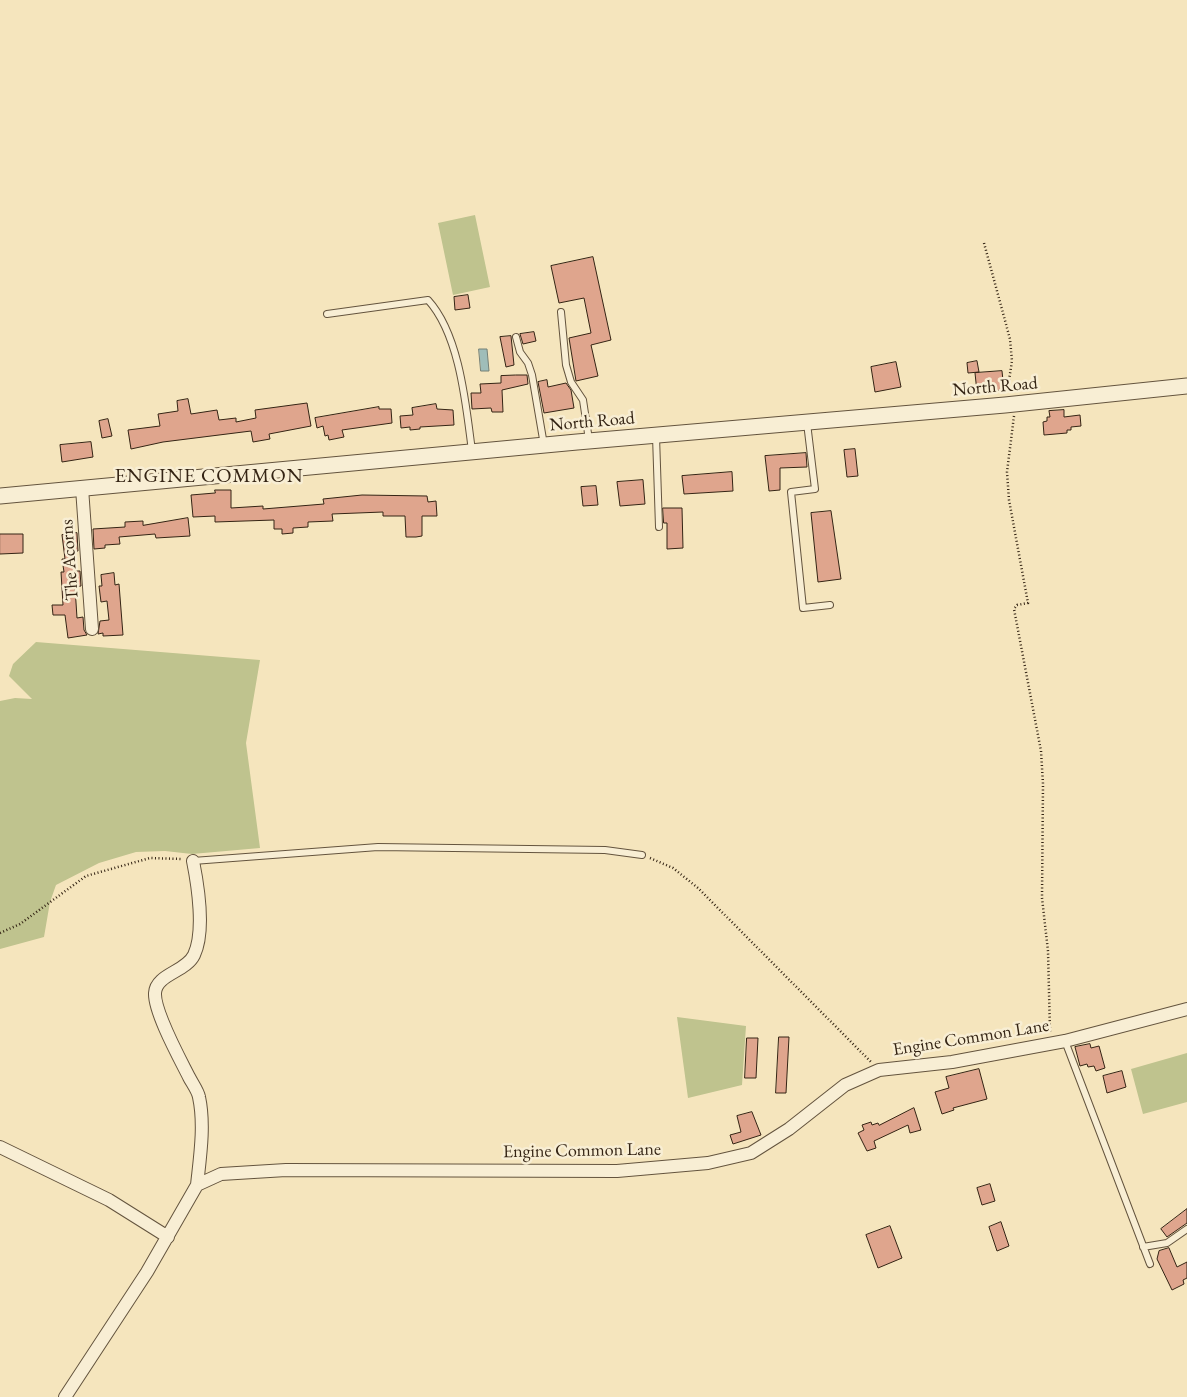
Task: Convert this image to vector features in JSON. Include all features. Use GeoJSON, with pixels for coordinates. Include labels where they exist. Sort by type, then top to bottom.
{"type":"FeatureCollection","features":[{"type":"Feature","properties":{"kind":"street","name":"North Road"},"geometry":{"type":"LineString","coordinates":[[0,496],[807,421],[1010,410],[1187,386]]}},
{"type":"Feature","properties":{"kind":"street","name":"The Acorns"},"geometry":{"type":"LineString","coordinates":[[82,488],[92,629]]}},
{"type":"Feature","properties":{"kind":"street"},"geometry":{"type":"LineString","coordinates":[[65,1397],[168,1237],[198,1185],[201,1139],[199,1096],[159,1010],[155,991],[160,981],[187,964],[196,948],[198,910],[193,861]]}},
{"type":"Feature","properties":{"kind":"street","name":"Engine Common Lane"},"geometry":{"type":"LineString","coordinates":[[198,1185],[221,1174],[286,1170],[617,1171],[708,1163],[751,1153],[789,1129],[845,1085],[879,1070],[952,1062],[1050,1044],[1187,1009]]}},
{"type":"Feature","properties":{"kind":"street"},"geometry":{"type":"LineString","coordinates":[[0,1147],[109,1200],[168,1237]]}},
{"type":"Feature","properties":{"kind":"lane"},"geometry":{"type":"LineString","coordinates":[[327,314],[428,300],[436,310],[449,338],[462,387],[472,452]]}},
{"type":"Feature","properties":{"kind":"lane"},"geometry":{"type":"LineString","coordinates":[[561,312],[566,365],[570,382],[583,400],[589,441]]}},
{"type":"Feature","properties":{"kind":"lane"},"geometry":{"type":"LineString","coordinates":[[516,337],[520,352],[528,363],[532,374],[544,445]]}},
{"type":"Feature","properties":{"kind":"lane"},"geometry":{"type":"LineString","coordinates":[[807,421],[815,489],[791,492],[803,608],[830,605]]}},
{"type":"Feature","properties":{"kind":"lane"},"geometry":{"type":"LineString","coordinates":[[656,435],[659,527]]}},
{"type":"Feature","properties":{"kind":"lane"},"geometry":{"type":"LineString","coordinates":[[193,861],[378,846],[605,850],[642,855]]}},
{"type":"Feature","properties":{"kind":"lane"},"geometry":{"type":"LineString","coordinates":[[1065,1041],[1150,1264]]}},
{"type":"Feature","properties":{"kind":"lane"},"geometry":{"type":"LineString","coordinates":[[1143,1247],[1167,1243],[1187,1228]]}},
{"type":"Feature","properties":{"kind":"path"},"geometry":{"type":"LineString","coordinates":[[984,243],[1010,339],[1012,361],[1007,472],[1009,500],[1028,603],[1017,605],[1014,609],[1041,751],[1043,793],[1042,898],[1048,951],[1050,1044]]}},
{"type":"Feature","properties":{"kind":"path"},"geometry":{"type":"LineString","coordinates":[[642,855],[673,868],[698,888],[879,1070]]}},
{"type":"Feature","properties":{"kind":"path"},"geometry":{"type":"LineString","coordinates":[[0,933],[20,924],[86,876],[150,858],[175,858],[193,861]]}},
{"type":"Feature","properties":{"kind":"green space"},"geometry":{"type":"Polygon","coordinates":[[[475,215],[490,287],[453,295],[438,223],[475,215]]]}},
{"type":"Feature","properties":{"kind":"green space"},"geometry":{"type":"Polygon","coordinates":[[[36,642],[260,660],[246,743],[260,848],[192,854],[165,851],[136,852],[99,863],[56,885],[50,902],[44,937],[0,949],[0,701],[15,698],[32,699],[9,676],[13,664],[36,642]]]}},
{"type":"Feature","properties":{"kind":"green space"},"geometry":{"type":"Polygon","coordinates":[[[677,1017],[746,1026],[742,1085],[688,1098],[677,1017]]]}},
{"type":"Feature","properties":{"kind":"green space"},"geometry":{"type":"Polygon","coordinates":[[[1187,1053],[1187,1102],[1143,1114],[1131,1069],[1187,1053]]]}},
{"type":"Feature","properties":{"kind":"water"},"geometry":{"type":"Polygon","coordinates":[[[479,349],[487,349],[489,371],[481,371],[479,349]]]}},
{"type":"Feature","properties":{"kind":"building"},"geometry":{"type":"Polygon","coordinates":[[[593,257],[611,340],[591,345],[598,376],[576,381],[569,338],[591,333],[584,298],[559,303],[551,266],[593,257]]]}},
{"type":"Feature","properties":{"kind":"building"},"geometry":{"type":"Polygon","coordinates":[[[468,295],[470,308],[455,310],[454,297],[468,295]]]}},
{"type":"Feature","properties":{"kind":"building"},"geometry":{"type":"Polygon","coordinates":[[[534,332],[536,341],[523,344],[520,334],[534,332]]]}},
{"type":"Feature","properties":{"kind":"building"},"geometry":{"type":"Polygon","coordinates":[[[511,336],[514,365],[506,367],[500,337],[511,336]]]}},
{"type":"Feature","properties":{"kind":"building"},"geometry":{"type":"Polygon","coordinates":[[[977,361],[979,372],[968,373],[967,363],[977,361]]]}},
{"type":"Feature","properties":{"kind":"building"},"geometry":{"type":"Polygon","coordinates":[[[896,362],[901,387],[875,392],[871,367],[896,362]]]}},
{"type":"Feature","properties":{"kind":"building"},"geometry":{"type":"Polygon","coordinates":[[[1002,371],[1004,390],[977,392],[975,373],[1002,371]]]}},
{"type":"Feature","properties":{"kind":"building"},"geometry":{"type":"Polygon","coordinates":[[[527,375],[528,384],[502,390],[503,412],[492,412],[491,408],[472,409],[471,393],[481,393],[480,384],[501,383],[501,376],[527,375]]]}},
{"type":"Feature","properties":{"kind":"building"},"geometry":{"type":"Polygon","coordinates":[[[547,380],[548,387],[566,383],[571,390],[574,408],[544,413],[538,382],[547,380]]]}},
{"type":"Feature","properties":{"kind":"building"},"geometry":{"type":"Polygon","coordinates":[[[188,399],[191,414],[217,410],[219,420],[236,418],[236,422],[256,418],[255,410],[307,403],[311,426],[269,434],[270,439],[253,442],[251,431],[163,442],[131,449],[128,430],[160,426],[158,414],[178,411],[177,401],[188,399]]]}},
{"type":"Feature","properties":{"kind":"building"},"geometry":{"type":"Polygon","coordinates":[[[436,404],[437,409],[453,410],[454,425],[420,427],[420,429],[410,430],[410,427],[401,428],[400,416],[413,415],[412,408],[436,404]]]}},
{"type":"Feature","properties":{"kind":"building"},"geometry":{"type":"Polygon","coordinates":[[[379,407],[379,409],[391,409],[392,423],[342,430],[344,437],[329,440],[328,435],[325,436],[323,426],[317,428],[315,418],[379,407]]]}},
{"type":"Feature","properties":{"kind":"building"},"geometry":{"type":"Polygon","coordinates":[[[1064,410],[1064,417],[1080,415],[1081,426],[1071,427],[1071,430],[1067,430],[1067,433],[1044,435],[1043,422],[1047,421],[1047,417],[1050,417],[1049,411],[1064,410]]]}},
{"type":"Feature","properties":{"kind":"building"},"geometry":{"type":"Polygon","coordinates":[[[108,419],[112,436],[102,438],[99,421],[108,419]]]}},
{"type":"Feature","properties":{"kind":"building"},"geometry":{"type":"Polygon","coordinates":[[[91,442],[93,457],[62,462],[60,445],[91,442]]]}},
{"type":"Feature","properties":{"kind":"building"},"geometry":{"type":"Polygon","coordinates":[[[855,449],[858,476],[847,477],[844,450],[855,449]]]}},
{"type":"Feature","properties":{"kind":"building"},"geometry":{"type":"Polygon","coordinates":[[[806,453],[807,467],[780,468],[780,490],[769,491],[765,456],[806,453]]]}},
{"type":"Feature","properties":{"kind":"building"},"geometry":{"type":"Polygon","coordinates":[[[732,472],[733,491],[684,494],[682,476],[732,472]]]}},
{"type":"Feature","properties":{"kind":"building"},"geometry":{"type":"Polygon","coordinates":[[[643,480],[645,504],[620,506],[617,482],[643,480]]]}},
{"type":"Feature","properties":{"kind":"building"},"geometry":{"type":"Polygon","coordinates":[[[596,486],[598,505],[583,506],[581,487],[596,486]]]}},
{"type":"Feature","properties":{"kind":"building"},"geometry":{"type":"Polygon","coordinates":[[[215,490],[231,490],[231,508],[263,506],[263,509],[324,504],[323,499],[362,495],[427,496],[428,502],[436,501],[437,516],[422,516],[422,536],[416,537],[406,537],[405,516],[383,516],[383,512],[332,514],[333,521],[308,522],[308,527],[293,528],[293,533],[282,534],[282,529],[274,529],[274,520],[215,522],[215,516],[193,517],[191,495],[215,493],[215,490]]]}},
{"type":"Feature","properties":{"kind":"building"},"geometry":{"type":"Polygon","coordinates":[[[663,508],[682,508],[683,548],[667,549],[667,523],[664,523],[663,508]]]}},
{"type":"Feature","properties":{"kind":"building"},"geometry":{"type":"Polygon","coordinates":[[[831,511],[841,579],[818,582],[811,513],[831,511]]]}},
{"type":"Feature","properties":{"kind":"building"},"geometry":{"type":"Polygon","coordinates":[[[188,518],[190,536],[156,538],[155,534],[119,537],[120,544],[105,545],[105,548],[94,549],[93,529],[125,527],[125,522],[143,521],[143,525],[188,518]]]}},
{"type":"Feature","properties":{"kind":"building"},"geometry":{"type":"Polygon","coordinates":[[[77,533],[78,551],[74,552],[76,571],[80,571],[81,586],[75,587],[77,618],[83,617],[84,630],[87,635],[68,638],[65,615],[53,615],[52,605],[63,605],[61,572],[64,572],[62,559],[65,559],[62,535],[77,533]]]}},
{"type":"Feature","properties":{"kind":"building"},"geometry":{"type":"Polygon","coordinates":[[[0,534],[23,534],[23,553],[0,554],[0,534]]]}},
{"type":"Feature","properties":{"kind":"building"},"geometry":{"type":"Polygon","coordinates":[[[114,573],[115,585],[119,584],[123,635],[103,636],[103,633],[98,634],[100,621],[109,620],[107,601],[101,602],[99,586],[102,586],[101,575],[114,573]]]}},
{"type":"Feature","properties":{"kind":"building"},"geometry":{"type":"Polygon","coordinates":[[[779,1037],[789,1037],[786,1093],[776,1093],[779,1037]]]}},
{"type":"Feature","properties":{"kind":"building"},"geometry":{"type":"Polygon","coordinates":[[[747,1038],[758,1038],[756,1078],[745,1078],[747,1038]]]}},
{"type":"Feature","properties":{"kind":"building"},"geometry":{"type":"Polygon","coordinates":[[[1090,1044],[1091,1048],[1099,1046],[1105,1068],[1096,1071],[1094,1066],[1088,1067],[1087,1064],[1080,1066],[1075,1047],[1090,1044]]]}},
{"type":"Feature","properties":{"kind":"building"},"geometry":{"type":"Polygon","coordinates":[[[979,1069],[987,1099],[953,1108],[954,1110],[942,1114],[935,1092],[949,1088],[946,1077],[979,1069]]]}},
{"type":"Feature","properties":{"kind":"building"},"geometry":{"type":"Polygon","coordinates":[[[1122,1071],[1126,1087],[1107,1093],[1103,1076],[1122,1071]]]}},
{"type":"Feature","properties":{"kind":"building"},"geometry":{"type":"Polygon","coordinates":[[[914,1108],[921,1130],[910,1133],[908,1125],[874,1141],[876,1148],[867,1151],[858,1133],[864,1130],[862,1125],[871,1122],[872,1125],[878,1123],[879,1125],[914,1108]]]}},
{"type":"Feature","properties":{"kind":"building"},"geometry":{"type":"Polygon","coordinates":[[[752,1112],[761,1135],[733,1144],[730,1135],[741,1132],[737,1116],[752,1112]]]}},
{"type":"Feature","properties":{"kind":"building"},"geometry":{"type":"Polygon","coordinates":[[[990,1184],[995,1201],[982,1205],[977,1188],[990,1184]]]}},
{"type":"Feature","properties":{"kind":"building"},"geometry":{"type":"Polygon","coordinates":[[[1187,1209],[1187,1223],[1167,1237],[1161,1229],[1187,1209]]]}},
{"type":"Feature","properties":{"kind":"building"},"geometry":{"type":"Polygon","coordinates":[[[1001,1222],[1009,1246],[997,1251],[989,1227],[1001,1222]]]}},
{"type":"Feature","properties":{"kind":"building"},"geometry":{"type":"Polygon","coordinates":[[[890,1226],[902,1258],[878,1268],[866,1235],[890,1226]]]}},
{"type":"Feature","properties":{"kind":"building"},"geometry":{"type":"Polygon","coordinates":[[[1169,1248],[1177,1267],[1187,1262],[1187,1278],[1183,1280],[1184,1284],[1172,1290],[1157,1259],[1159,1251],[1169,1248]]]}},
{"type":"Feature","properties":{"kind":"district","name":"ENGINE COMMON"},"geometry":{"type":"Point","coordinates":[209,477]}}]}
